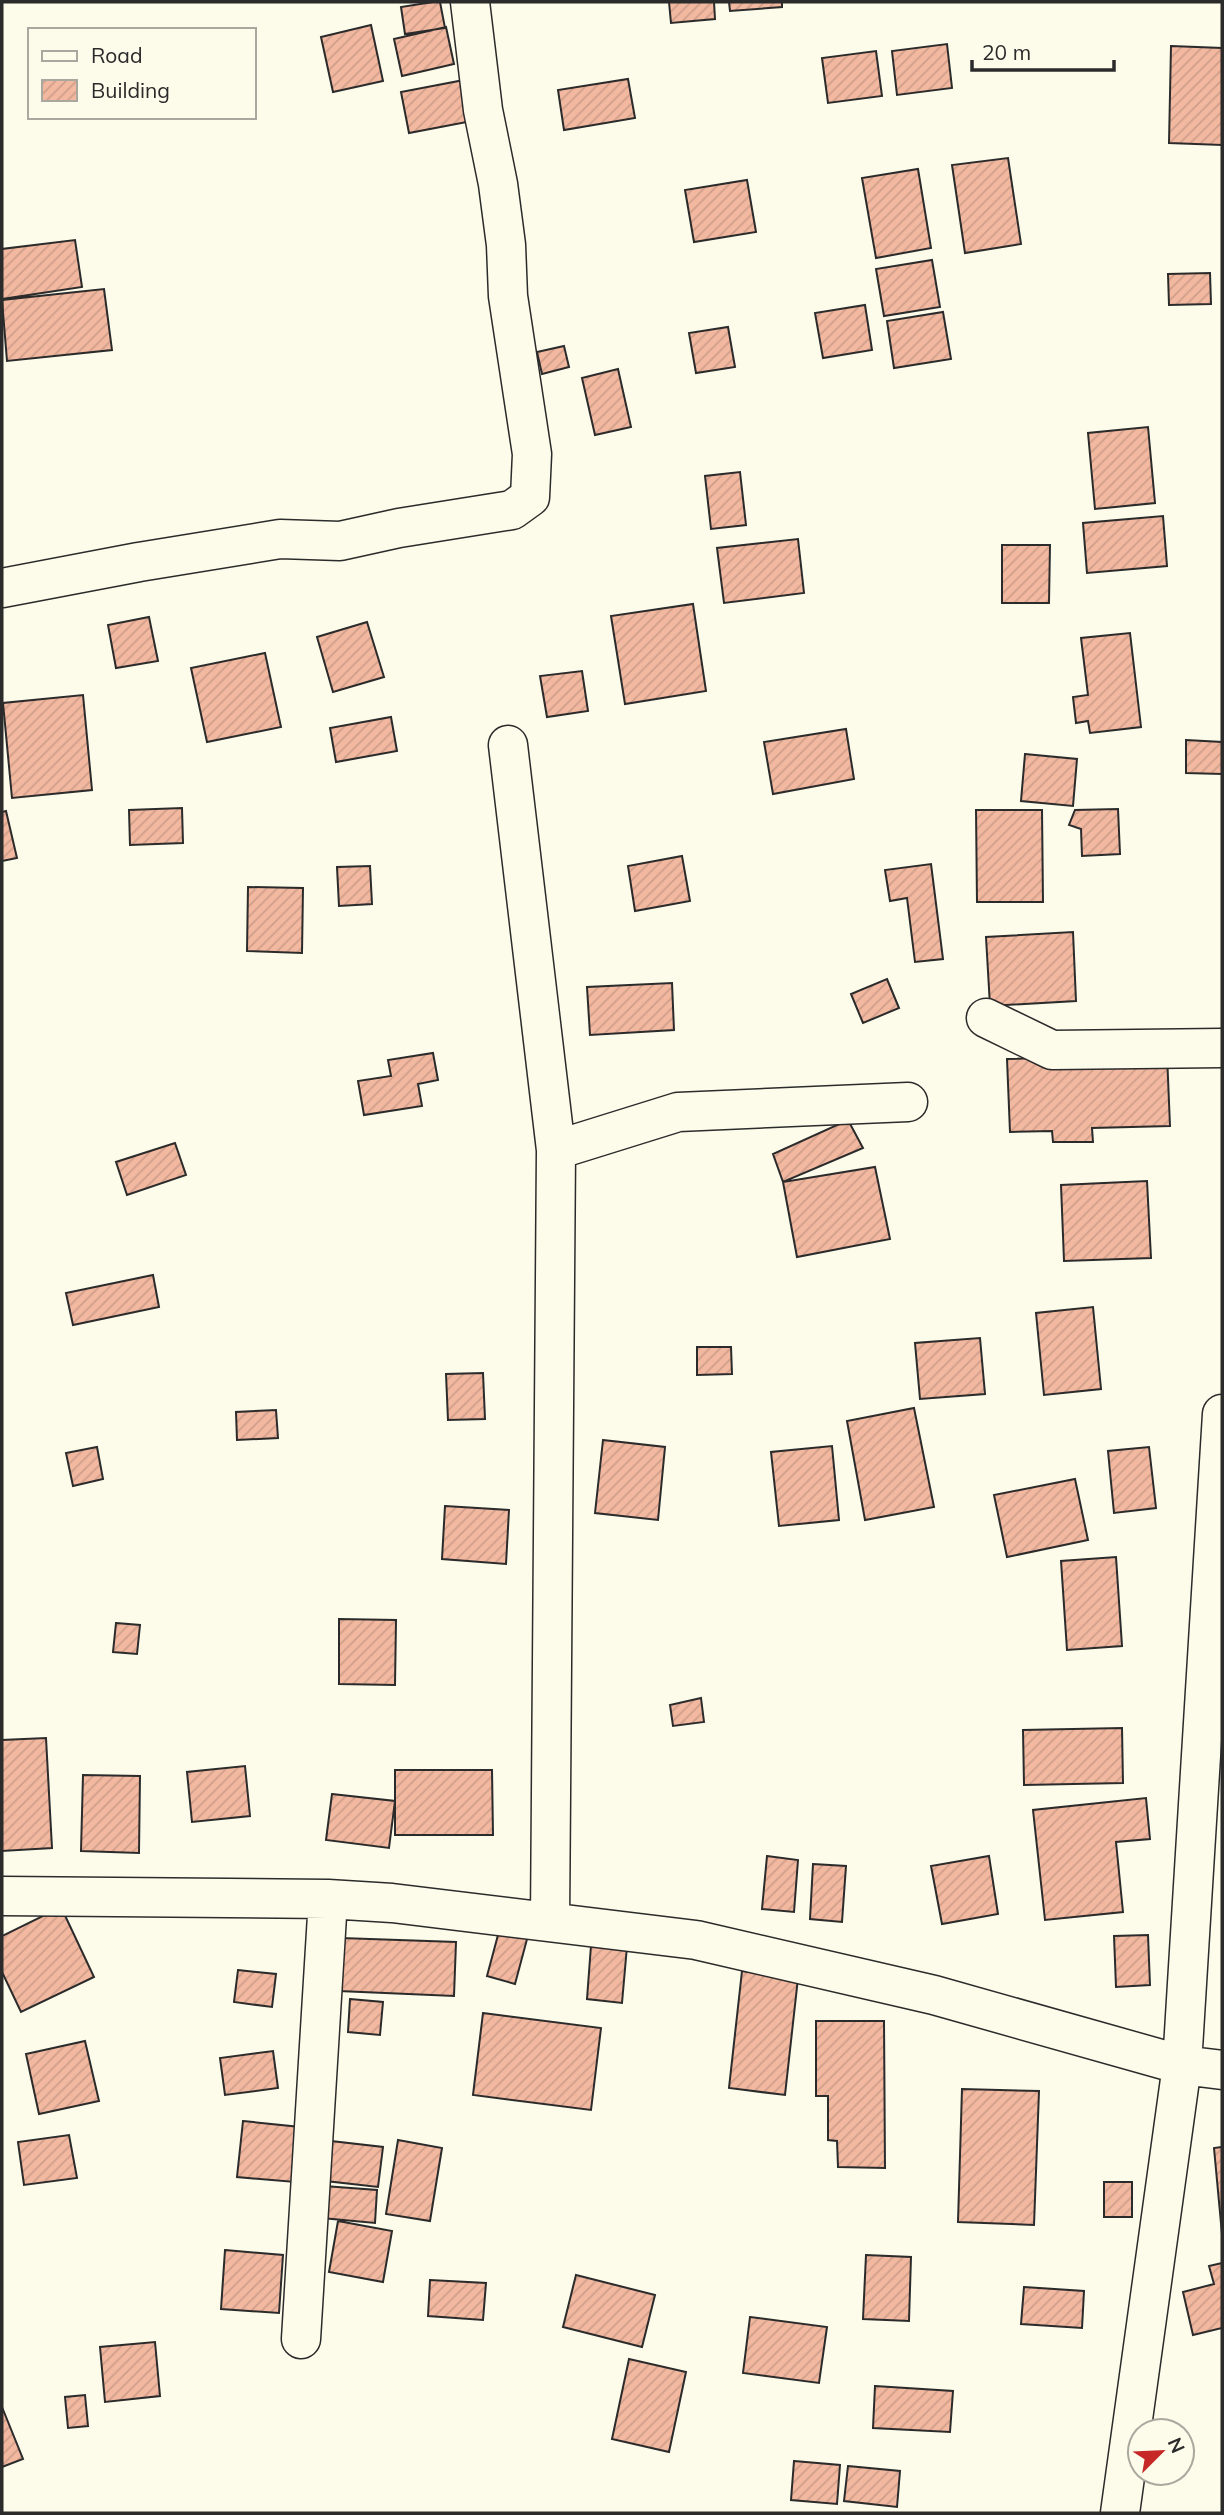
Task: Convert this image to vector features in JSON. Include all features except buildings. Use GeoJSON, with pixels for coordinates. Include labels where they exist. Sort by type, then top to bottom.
{"type":"FeatureCollection","features":[{"type":"Feature","properties":{"kind":"street"},"geometry":{"type":"LineString","coordinates":[[2,588],[280,539],[340,541],[399,527],[512,510],[530,497],[532,454],[508,296],[506,245],[500,197],[483,110],[470,2]]}},
{"type":"Feature","properties":{"kind":"street"},"geometry":{"type":"LineString","coordinates":[[508,745],[556,1150],[550,1922]]}},
{"type":"Feature","properties":{"kind":"street"},"geometry":{"type":"LineString","coordinates":[[986,1018],[1052,1050],[1222,1048]]}},
{"type":"Feature","properties":{"kind":"street"},"geometry":{"type":"LineString","coordinates":[[556,1150],[678,1112],[908,1102]]}},
{"type":"Feature","properties":{"kind":"street"},"geometry":{"type":"LineString","coordinates":[[1120,2513],[1182,2065],[1222,1414]]}},
{"type":"Feature","properties":{"kind":"street"},"geometry":{"type":"LineString","coordinates":[[2,1896],[328,1899],[392,1903],[696,1940],[934,1995],[1182,2065],[1222,2070]]}},
{"type":"Feature","properties":{"kind":"street"},"geometry":{"type":"LineString","coordinates":[[301,2339],[328,1899]]}}]}
